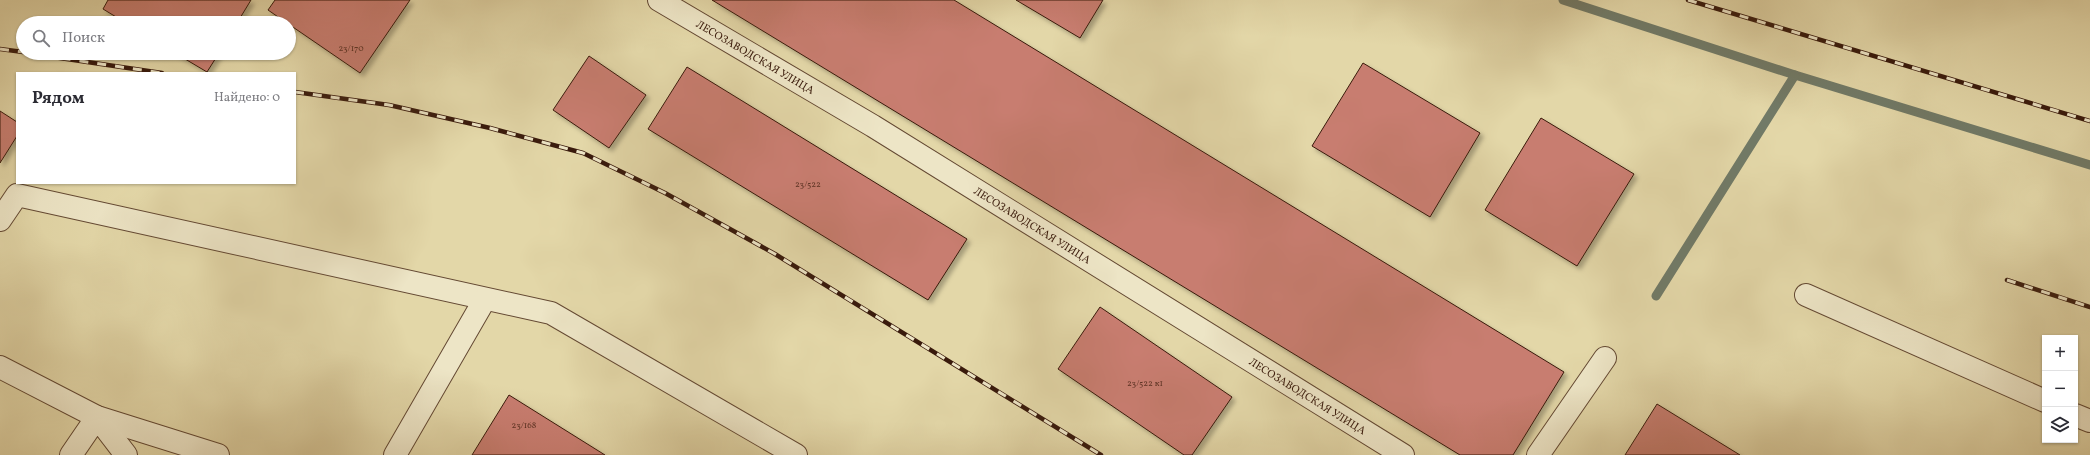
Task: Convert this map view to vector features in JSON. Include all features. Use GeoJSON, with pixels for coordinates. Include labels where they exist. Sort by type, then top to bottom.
{"type":"FeatureCollection","features":[{"type":"Feature","properties":{"kind":"lane","name":"ЛЕСОЗАВОДСКАЯ УЛИЦА"},"geometry":{"type":"LineString","coordinates":[[659,0],[873,126],[1403,455]]}},
{"type":"Feature","properties":{"kind":"lane"},"geometry":{"type":"LineString","coordinates":[[0,220],[17,195],[551,314],[796,455]]}},
{"type":"Feature","properties":{"kind":"lane"},"geometry":{"type":"LineString","coordinates":[[1806,295],[2042,401]]}},
{"type":"Feature","properties":{"kind":"lane"},"geometry":{"type":"LineString","coordinates":[[395,455],[485,299]]}},
{"type":"Feature","properties":{"kind":"lane"},"geometry":{"type":"LineString","coordinates":[[1538,455],[1605,358]]}},
{"type":"Feature","properties":{"kind":"lane"},"geometry":{"type":"LineString","coordinates":[[0,367],[97,417],[218,455]]}},
{"type":"Feature","properties":{"kind":"lane"},"geometry":{"type":"LineString","coordinates":[[2078,416],[2090,422]]}},
{"type":"Feature","properties":{"kind":"lane"},"geometry":{"type":"LineString","coordinates":[[97,417],[107,446],[126,455]]}},
{"type":"Feature","properties":{"kind":"lane"},"geometry":{"type":"LineString","coordinates":[[71,455],[97,417]]}},
{"type":"Feature","properties":{"kind":"building"},"geometry":{"type":"Polygon","coordinates":[[[108,0],[251,0],[241,16],[114,16],[103,9],[108,0]]]}},
{"type":"Feature","properties":{"kind":"building"},"geometry":{"type":"Polygon","coordinates":[[[275,0],[410,0],[360,73],[296,29],[296,16],[277,16],[268,10],[275,0]]]}},
{"type":"Feature","properties":{"kind":"building"},"geometry":{"type":"Polygon","coordinates":[[[712,0],[954,0],[1564,372],[1513,455],[1460,455],[712,0]]]}},
{"type":"Feature","properties":{"kind":"building"},"geometry":{"type":"Polygon","coordinates":[[[1016,0],[1103,0],[1080,38],[1016,0]]]}},
{"type":"Feature","properties":{"kind":"building"},"geometry":{"type":"Polygon","coordinates":[[[589,56],[646,95],[609,148],[553,110],[589,56]]]}},
{"type":"Feature","properties":{"kind":"building"},"geometry":{"type":"Polygon","coordinates":[[[187,60],[215,60],[207,72],[187,60]]]}},
{"type":"Feature","properties":{"kind":"building"},"geometry":{"type":"Polygon","coordinates":[[[1363,63],[1480,133],[1430,217],[1312,146],[1363,63]]]}},
{"type":"Feature","properties":{"kind":"building"},"geometry":{"type":"Polygon","coordinates":[[[687,67],[967,239],[928,300],[648,129],[687,67]]]}},
{"type":"Feature","properties":{"kind":"building"},"geometry":{"type":"Polygon","coordinates":[[[0,111],[16,121],[16,138],[0,163],[0,111]]]}},
{"type":"Feature","properties":{"kind":"building"},"geometry":{"type":"Polygon","coordinates":[[[1541,118],[1634,174],[1577,266],[1485,210],[1541,118]]]}},
{"type":"Feature","properties":{"kind":"building"},"geometry":{"type":"Polygon","coordinates":[[[1100,307],[1232,397],[1192,455],[1184,455],[1058,369],[1100,307]]]}},
{"type":"Feature","properties":{"kind":"building"},"geometry":{"type":"Polygon","coordinates":[[[509,395],[605,455],[472,455],[509,395]]]}},
{"type":"Feature","properties":{"kind":"building"},"geometry":{"type":"Polygon","coordinates":[[[1657,404],[1740,455],[1625,455],[1657,404]]]}},
{"type":"Feature","properties":{"kind":"waterway"},"geometry":{"type":"LineString","coordinates":[[1563,0],[1795,75],[2090,165]]}},
{"type":"Feature","properties":{"kind":"waterway"},"geometry":{"type":"LineString","coordinates":[[1656,296],[1795,75]]}},
{"type":"Feature","properties":{"kind":"railway"},"geometry":{"type":"LineString","coordinates":[[1688,0],[2090,121]]}},
{"type":"Feature","properties":{"kind":"railway"},"geometry":{"type":"LineString","coordinates":[[0,49],[16,51]]}},
{"type":"Feature","properties":{"kind":"railway"},"geometry":{"type":"LineString","coordinates":[[74,60],[155,72]]}},
{"type":"Feature","properties":{"kind":"railway"},"geometry":{"type":"LineString","coordinates":[[296,92],[389,105],[490,128],[583,153],[665,193],[775,254],[1101,455]]}},
{"type":"Feature","properties":{"kind":"railway"},"geometry":{"type":"LineString","coordinates":[[2007,280],[2090,307]]}}]}
